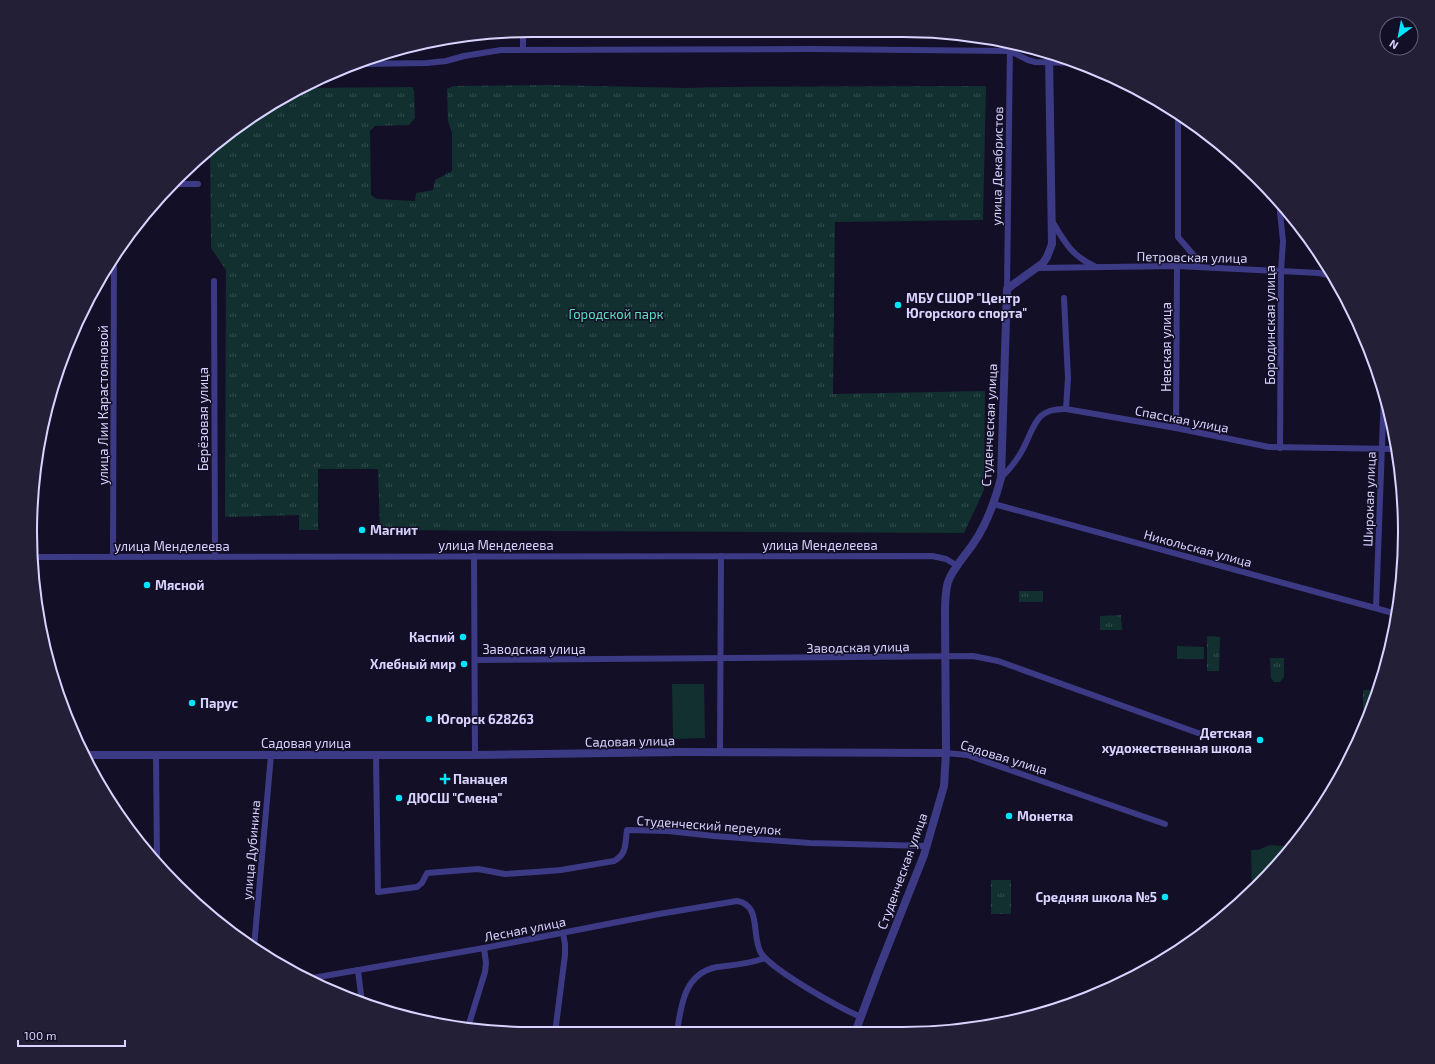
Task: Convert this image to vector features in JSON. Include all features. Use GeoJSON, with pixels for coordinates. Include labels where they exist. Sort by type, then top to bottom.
{"type":"FeatureCollection","features":[{"type":"Feature","properties":{"kind":"street"},"geometry":{"type":"LineString","coordinates":[[523,37],[523,50]]}},
{"type":"Feature","properties":{"kind":"street"},"geometry":{"type":"LineString","coordinates":[[371,64],[427,63],[488,51],[813,49],[1010,51],[1028,60],[1062,63]]}},
{"type":"Feature","properties":{"kind":"street","name":"улица Декабристов"},"geometry":{"type":"LineString","coordinates":[[1007,289],[1010,51]]}},
{"type":"Feature","properties":{"kind":"street"},"geometry":{"type":"LineString","coordinates":[[1007,289],[1043,263],[1052,244],[1049,59]]}},
{"type":"Feature","properties":{"kind":"street"},"geometry":{"type":"LineString","coordinates":[[1049,63],[1053,60]]}},
{"type":"Feature","properties":{"kind":"street"},"geometry":{"type":"LineString","coordinates":[[1178,120],[1178,237],[1197,259],[1197,266]]}},
{"type":"Feature","properties":{"kind":"street"},"geometry":{"type":"LineString","coordinates":[[180,184],[198,184]]}},
{"type":"Feature","properties":{"kind":"street","name":"Бородинская улица"},"geometry":{"type":"LineString","coordinates":[[1280,212],[1283,241],[1281,271],[1280,448]]}},
{"type":"Feature","properties":{"kind":"street","name":"Петровская улица"},"geometry":{"type":"LineString","coordinates":[[1051,220],[1076,255],[1083,261],[1099,268]]}},
{"type":"Feature","properties":{"kind":"street","name":"Невская улица"},"geometry":{"type":"LineString","coordinates":[[1176,428],[1177,266]]}},
{"type":"Feature","properties":{"kind":"street","name":"Петровская улица"},"geometry":{"type":"LineString","coordinates":[[1037,268],[1197,266],[1319,272],[1325,274]]}},
{"type":"Feature","properties":{"kind":"street","name":"улица Лии Карастояновой"},"geometry":{"type":"LineString","coordinates":[[113,557],[114,267]]}},
{"type":"Feature","properties":{"kind":"street","name":"Берёзовая улица"},"geometry":{"type":"LineString","coordinates":[[214,281],[215,557]]}},
{"type":"Feature","properties":{"kind":"street","name":"Студенческая улица"},"geometry":{"type":"LineString","coordinates":[[857,1027],[927,846],[944,786],[946,753],[946,593],[950,578],[978,535],[994,504],[1001,478],[1007,289]]}},
{"type":"Feature","properties":{"kind":"street"},"geometry":{"type":"LineString","coordinates":[[1064,298],[1068,378],[1066,409]]}},
{"type":"Feature","properties":{"kind":"street","name":"Спасская улица"},"geometry":{"type":"LineString","coordinates":[[1001,478],[1010,470],[1017,459],[1035,422],[1048,411],[1056,409],[1066,409],[1176,428],[1269,447],[1391,449]]}},
{"type":"Feature","properties":{"kind":"street","name":"Широкая улица"},"geometry":{"type":"LineString","coordinates":[[1376,608],[1383,414]]}},
{"type":"Feature","properties":{"kind":"street","name":"Никольская улица"},"geometry":{"type":"LineString","coordinates":[[994,504],[1391,612]]}},
{"type":"Feature","properties":{"kind":"street"},"geometry":{"type":"LineString","coordinates":[[474,556],[474,755]]}},
{"type":"Feature","properties":{"kind":"street"},"geometry":{"type":"LineString","coordinates":[[720,752],[721,556]]}},
{"type":"Feature","properties":{"kind":"street","name":"улица Менделеева"},"geometry":{"type":"LineString","coordinates":[[38,557],[932,556],[946,559],[958,566]]}},
{"type":"Feature","properties":{"kind":"street","name":"Заводская улица"},"geometry":{"type":"LineString","coordinates":[[475,660],[973,656],[998,661],[1198,733],[1228,734]]}},
{"type":"Feature","properties":{"kind":"street","name":"Садовая улица"},"geometry":{"type":"LineString","coordinates":[[90,754],[474,755],[720,752],[946,753],[967,755],[1165,824]]}},
{"type":"Feature","properties":{"kind":"street"},"geometry":{"type":"LineString","coordinates":[[156,754],[157,854]]}},
{"type":"Feature","properties":{"kind":"street","name":"улица Дубинина"},"geometry":{"type":"LineString","coordinates":[[255,942],[271,755]]}},
{"type":"Feature","properties":{"kind":"street","name":"Студенческий переулок"},"geometry":{"type":"LineString","coordinates":[[376,755],[378,892],[417,887],[422,883],[427,873],[478,869],[506,874],[561,870],[614,861],[623,854],[627,830],[668,831],[810,843],[927,846]]}},
{"type":"Feature","properties":{"kind":"street","name":"Лесная улица"},"geometry":{"type":"LineString","coordinates":[[316,977],[737,901],[750,908],[753,915],[758,945],[765,958]]}},
{"type":"Feature","properties":{"kind":"street"},"geometry":{"type":"LineString","coordinates":[[556,1027],[565,955],[563,933]]}},
{"type":"Feature","properties":{"kind":"street"},"geometry":{"type":"LineString","coordinates":[[469,1023],[485,972],[486,963],[484,948]]}},
{"type":"Feature","properties":{"kind":"street"},"geometry":{"type":"LineString","coordinates":[[678,1027],[683,1000],[693,979],[699,973],[716,968],[746,964],[765,958],[794,979],[838,1006],[861,1017]]}},
{"type":"Feature","properties":{"kind":"street"},"geometry":{"type":"LineString","coordinates":[[358,970],[361,996]]}},
{"type":"Feature","properties":{"kind":"green space","name":"Городской парк"},"geometry":{"type":"Polygon","coordinates":[[[549,85],[686,88],[986,86],[983,220],[835,222],[833,394],[985,391],[984,490],[964,533],[380,530],[378,469],[318,469],[318,530],[299,530],[299,515],[225,517],[226,270],[211,248],[210,157],[257,120],[284,103],[313,88],[412,87],[414,90],[415,118],[409,125],[375,126],[370,131],[371,195],[377,199],[415,201],[416,193],[433,190],[435,180],[452,171],[452,133],[448,121],[447,89],[453,86],[549,85]]]}},
{"type":"Feature","properties":{"kind":"green space"},"geometry":{"type":"Polygon","coordinates":[[[1019,591],[1043,591],[1043,602],[1019,602],[1019,591]]]}},
{"type":"Feature","properties":{"kind":"green space"},"geometry":{"type":"Polygon","coordinates":[[[1121,615],[1122,630],[1100,630],[1100,616],[1121,615]]]}},
{"type":"Feature","properties":{"kind":"green space"},"geometry":{"type":"Polygon","coordinates":[[[1207,636],[1220,637],[1219,671],[1207,671],[1207,636]]]}},
{"type":"Feature","properties":{"kind":"green space"},"geometry":{"type":"Polygon","coordinates":[[[1177,646],[1204,647],[1204,659],[1177,659],[1177,646]]]}},
{"type":"Feature","properties":{"kind":"green space"},"geometry":{"type":"Polygon","coordinates":[[[1270,658],[1284,658],[1284,677],[1280,682],[1274,682],[1271,678],[1270,658]]]}},
{"type":"Feature","properties":{"kind":"green space"},"geometry":{"type":"Polygon","coordinates":[[[672,684],[704,684],[705,738],[673,739],[672,684]]]}},
{"type":"Feature","properties":{"kind":"green space"},"geometry":{"type":"Polygon","coordinates":[[[1363,690],[1372,690],[1372,691],[1363,714],[1363,690]]]}},
{"type":"Feature","properties":{"kind":"green space"},"geometry":{"type":"Polygon","coordinates":[[[1270,845],[1284,847],[1252,883],[1251,850],[1258,850],[1270,845]]]}},
{"type":"Feature","properties":{"kind":"green space"},"geometry":{"type":"Polygon","coordinates":[[[991,880],[1011,880],[1011,914],[991,914],[991,880]]]}},
{"type":"Feature","properties":{"kind":"place","name":"МБУ СШОР \"Центр Югорского спорта\""},"geometry":{"type":"Point","coordinates":[898,305]}},
{"type":"Feature","properties":{"kind":"place","name":"Магнит"},"geometry":{"type":"Point","coordinates":[362,530]}},
{"type":"Feature","properties":{"kind":"place","name":"Мясной"},"geometry":{"type":"Point","coordinates":[147,585]}},
{"type":"Feature","properties":{"kind":"place","name":"Каспий"},"geometry":{"type":"Point","coordinates":[463,637]}},
{"type":"Feature","properties":{"kind":"place","name":"Хлебный мир"},"geometry":{"type":"Point","coordinates":[464,664]}},
{"type":"Feature","properties":{"kind":"place","name":"Парус"},"geometry":{"type":"Point","coordinates":[192,703]}},
{"type":"Feature","properties":{"kind":"place","name":"Югорск 628263"},"geometry":{"type":"Point","coordinates":[429,719]}},
{"type":"Feature","properties":{"kind":"place","name":"Детская художественная школа"},"geometry":{"type":"Point","coordinates":[1260,740]}},
{"type":"Feature","properties":{"kind":"place","name":"Панацея"},"geometry":{"type":"Point","coordinates":[445,779]}},
{"type":"Feature","properties":{"kind":"place","name":"ДЮСШ \"Смена\""},"geometry":{"type":"Point","coordinates":[399,798]}},
{"type":"Feature","properties":{"kind":"place","name":"Монетка"},"geometry":{"type":"Point","coordinates":[1009,816]}},
{"type":"Feature","properties":{"kind":"place","name":"Средняя школа №5"},"geometry":{"type":"Point","coordinates":[1165,897]}}]}
